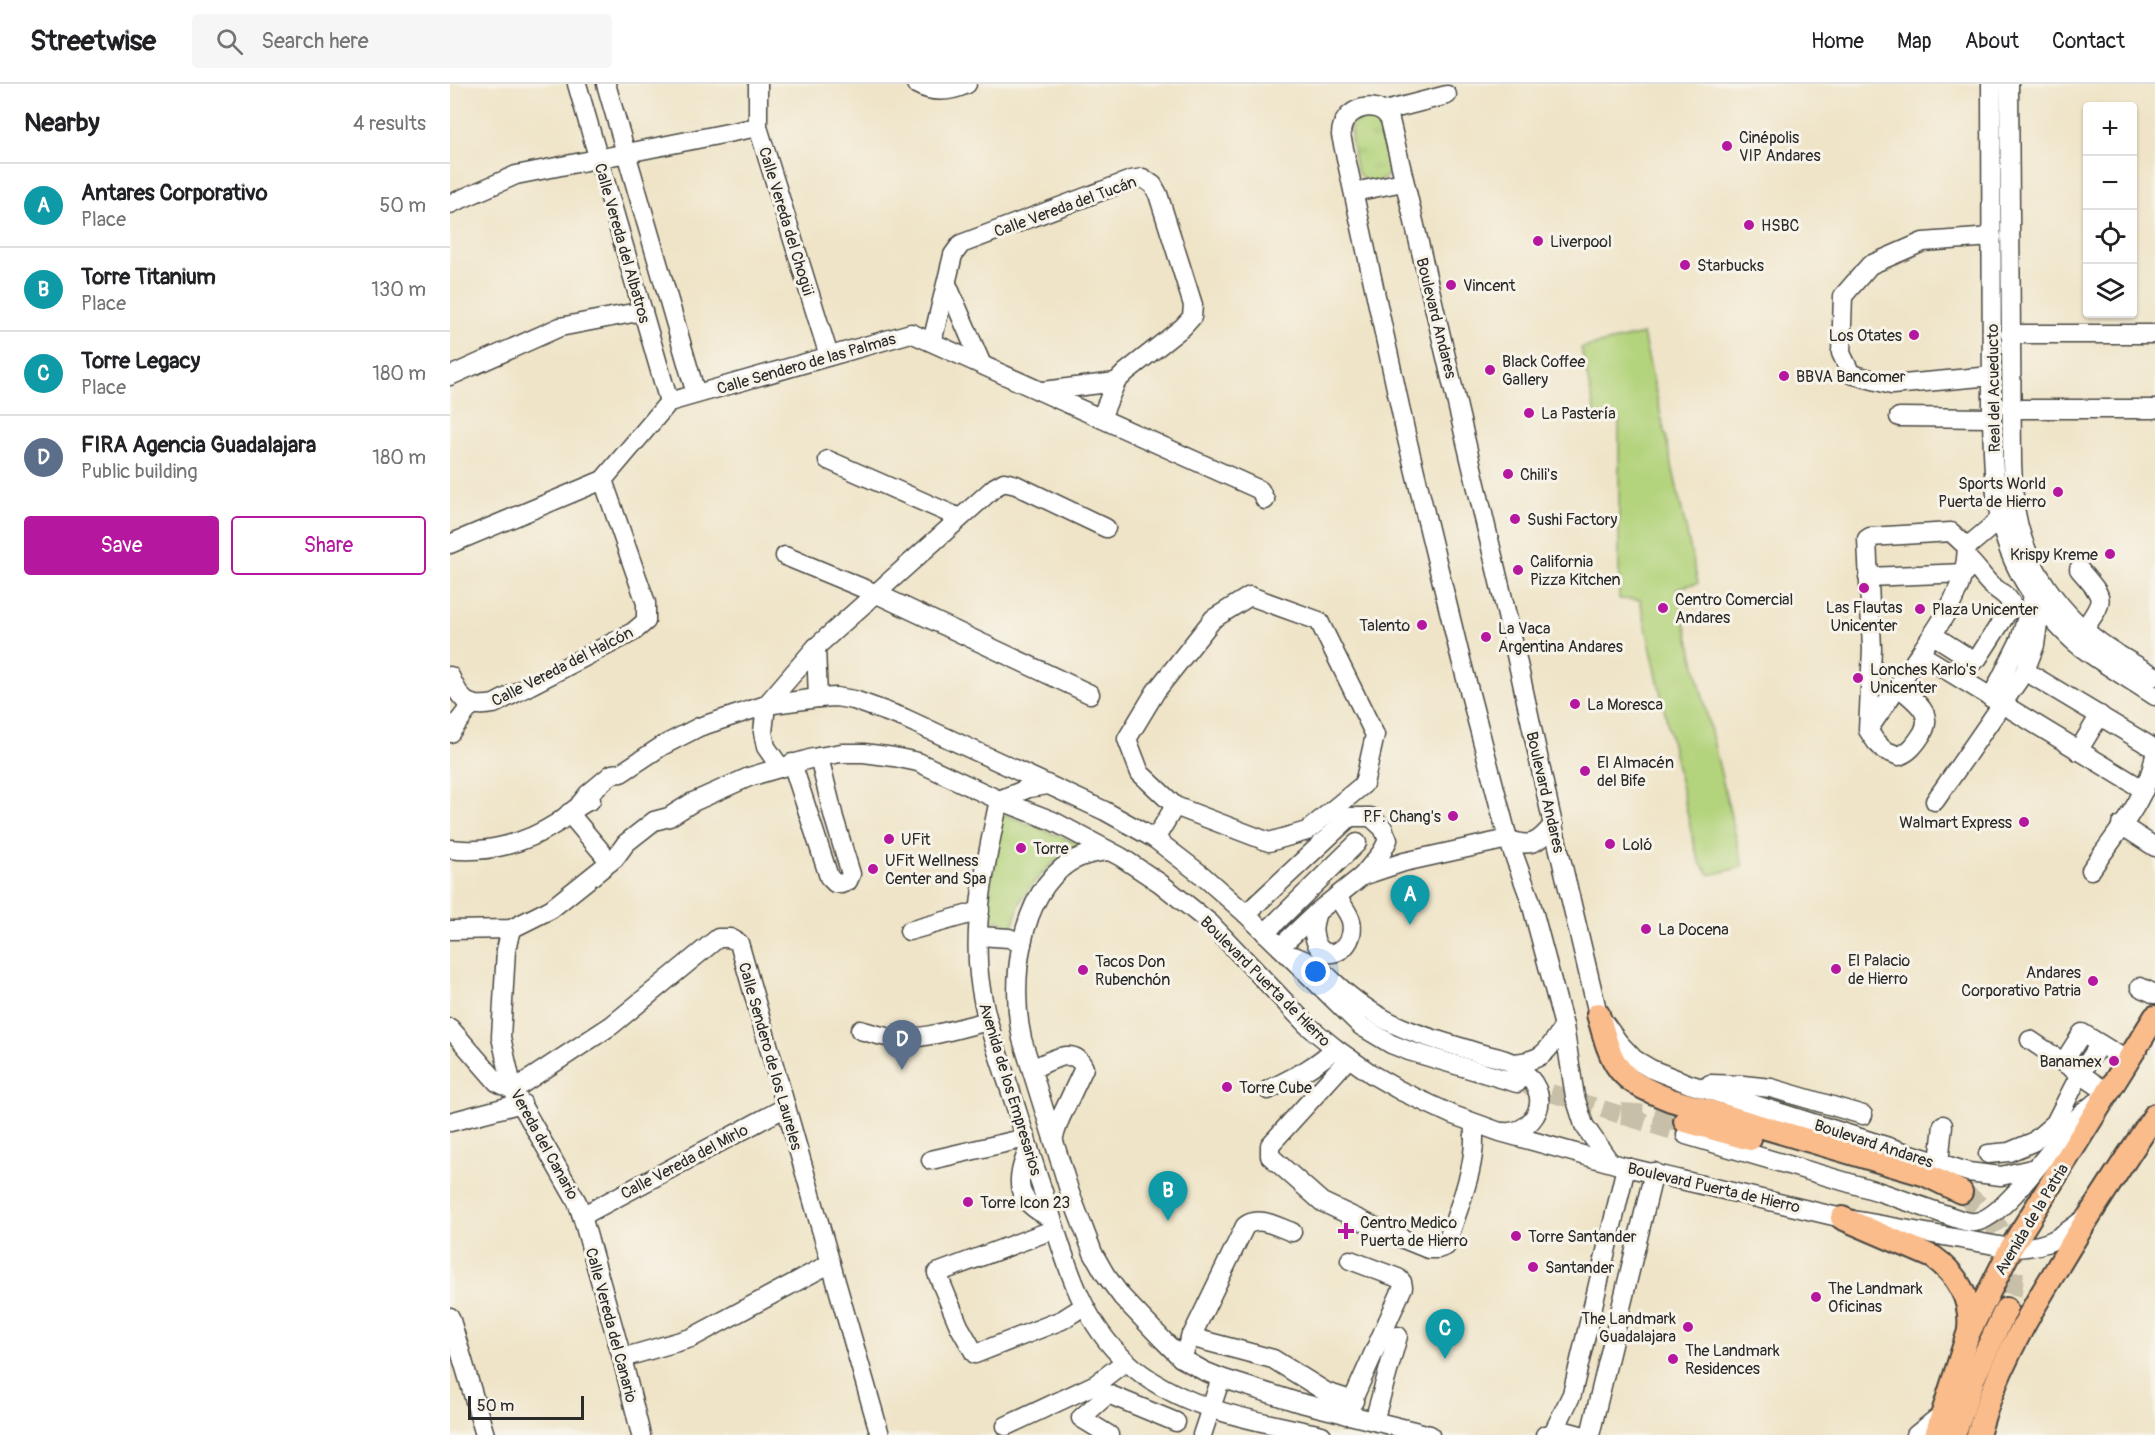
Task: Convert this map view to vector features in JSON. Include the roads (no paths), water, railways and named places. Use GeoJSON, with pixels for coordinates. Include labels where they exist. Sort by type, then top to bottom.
{"type":"FeatureCollection","features":[{"type":"Feature","properties":{"kind":"main road"},"geometry":{"type":"LineString","coordinates":[[1598,1014],[1608,1053],[1628,1078],[1644,1090],[1926,1175],[1961,1192],[1925,1189],[1686,1128]]}},
{"type":"Feature","properties":{"kind":"main road","name":"Avenida de la Patria"},"geometry":{"type":"LineString","coordinates":[[1939,1425],[1968,1334],[2011,1248],[2155,1017]]}},
{"type":"Feature","properties":{"kind":"main road"},"geometry":{"type":"LineString","coordinates":[[1978,1435],[2001,1371],[2036,1303],[2088,1216],[2155,1115]]}},
{"type":"Feature","properties":{"kind":"main road"},"geometry":{"type":"LineString","coordinates":[[1842,1218],[1934,1257],[1943,1264],[1952,1273],[1964,1292],[1969,1313],[1968,1334]]}},
{"type":"Feature","properties":{"kind":"main road"},"geometry":{"type":"LineString","coordinates":[[1954,1435],[1974,1377],[2006,1309]]}},
{"type":"Feature","properties":{"kind":"street","name":"Calle Vereda del Albatros"},"geometry":{"type":"LineString","coordinates":[[577,84],[669,402]]}},
{"type":"Feature","properties":{"kind":"street","name":"Calle Vereda del Albatros"},"geometry":{"type":"LineString","coordinates":[[606,84],[696,394]]}},
{"type":"Feature","properties":{"kind":"street","name":"Calle Vereda del Chogüi"},"geometry":{"type":"LineString","coordinates":[[758,84],[758,127],[829,356]]}},
{"type":"Feature","properties":{"kind":"street"},"geometry":{"type":"LineString","coordinates":[[916,84],[947,92],[967,84]]}},
{"type":"Feature","properties":{"kind":"street","name":"Real del Acueducto"},"geometry":{"type":"LineString","coordinates":[[1991,84],[2000,148]]}},
{"type":"Feature","properties":{"kind":"street","name":"Real del Acueducto"},"geometry":{"type":"LineString","coordinates":[[2008,84],[2000,148],[2010,334],[2012,472],[2008,518]]}},
{"type":"Feature","properties":{"kind":"street"},"geometry":{"type":"LineString","coordinates":[[1447,95],[1385,111],[1363,108],[1346,116],[1341,126],[1341,135],[1407,439],[1508,839],[1530,899],[1564,1026],[1580,1116],[1590,1136],[1617,1164],[1572,1394],[1549,1434]]}},
{"type":"Feature","properties":{"kind":"street","name":"Boulevard Andares"},"geometry":{"type":"LineString","coordinates":[[1385,111],[1390,120],[1500,584],[1553,825],[1598,1014],[1634,1059],[1651,1069],[1689,1084],[1968,1172],[2001,1176],[2036,1168]]}},
{"type":"Feature","properties":{"kind":"street"},"geometry":{"type":"LineString","coordinates":[[450,204],[516,175],[758,127]]}},
{"type":"Feature","properties":{"kind":"street","name":"Real del Acueducto"},"geometry":{"type":"LineString","coordinates":[[2000,171],[1992,237],[1992,418],[1994,465],[2008,518],[2027,548],[2039,590],[2080,647],[2155,696]]}},
{"type":"Feature","properties":{"kind":"street","name":"Calle Vereda del Tucán"},"geometry":{"type":"LineString","coordinates":[[932,342],[953,255],[962,244],[1131,180],[1143,178],[1153,184],[1158,194],[1193,305],[1192,317],[1183,327],[1125,372],[1116,382],[1101,418]]}},
{"type":"Feature","properties":{"kind":"street"},"geometry":{"type":"LineString","coordinates":[[1354,192],[1403,182]]}},
{"type":"Feature","properties":{"kind":"street"},"geometry":{"type":"LineString","coordinates":[[1992,237],[1923,242],[1870,265],[1843,296],[1841,353],[1851,374],[1892,385],[1992,376]]}},
{"type":"Feature","properties":{"kind":"street"},"geometry":{"type":"LineString","coordinates":[[946,284],[982,365]]}},
{"type":"Feature","properties":{"kind":"street"},"geometry":{"type":"LineString","coordinates":[[450,376],[560,327],[643,311]]}},
{"type":"Feature","properties":{"kind":"street","name":"Calle Sendero de las Palmas"},"geometry":{"type":"LineString","coordinates":[[669,402],[911,333],[1260,490],[1265,500]]}},
{"type":"Feature","properties":{"kind":"street"},"geometry":{"type":"LineString","coordinates":[[2010,334],[2155,334]]}},
{"type":"Feature","properties":{"kind":"street"},"geometry":{"type":"LineString","coordinates":[[1041,391],[1116,382]]}},
{"type":"Feature","properties":{"kind":"street"},"geometry":{"type":"LineString","coordinates":[[450,544],[603,480],[669,402]]}},
{"type":"Feature","properties":{"kind":"street"},"geometry":{"type":"LineString","coordinates":[[2011,409],[2155,409]]}},
{"type":"Feature","properties":{"kind":"street"},"geometry":{"type":"LineString","coordinates":[[1899,417],[1992,418]]}},
{"type":"Feature","properties":{"kind":"street"},"geometry":{"type":"LineString","coordinates":[[828,460],[960,518]]}},
{"type":"Feature","properties":{"kind":"street","name":"Calle Vereda del Halcón"},"geometry":{"type":"LineString","coordinates":[[450,676],[464,700],[477,707],[494,704],[633,632],[646,621],[646,603],[603,480]]}},
{"type":"Feature","properties":{"kind":"street"},"geometry":{"type":"LineString","coordinates":[[819,757],[851,874],[848,881],[841,884],[835,883],[829,877],[806,806],[786,765],[772,758],[763,732],[766,705],[816,647],[995,487],[1004,482],[1016,484],[1106,528]]}},
{"type":"Feature","properties":{"kind":"street"},"geometry":{"type":"LineString","coordinates":[[1868,730],[1933,635],[1959,591],[1966,559],[2008,518]]}},
{"type":"Feature","properties":{"kind":"street"},"geometry":{"type":"LineString","coordinates":[[1898,687],[1924,710],[1928,719],[1927,727],[1912,748],[1899,756],[1884,750],[1868,730],[1872,615],[1866,543],[1870,537],[1951,532],[1966,559],[1977,567],[1988,583],[2010,600],[2012,605],[1978,658],[1974,660],[1933,635]]}},
{"type":"Feature","properties":{"kind":"street"},"geometry":{"type":"LineString","coordinates":[[785,556],[877,594],[1090,694]]}},
{"type":"Feature","properties":{"kind":"street"},"geometry":{"type":"LineString","coordinates":[[1868,577],[1966,559]]}},
{"type":"Feature","properties":{"kind":"street"},"geometry":{"type":"LineString","coordinates":[[2079,569],[2100,597],[2100,607],[2084,629]]}},
{"type":"Feature","properties":{"kind":"street"},"geometry":{"type":"LineString","coordinates":[[1996,701],[2025,671],[2035,645],[2039,590]]}},
{"type":"Feature","properties":{"kind":"street"},"geometry":{"type":"LineString","coordinates":[[1935,801],[1996,701],[2039,590]]}},
{"type":"Feature","properties":{"kind":"street","name":"Real del Acueducto"},"geometry":{"type":"LineString","coordinates":[[2039,590],[2061,606],[2106,647],[2155,676]]}},
{"type":"Feature","properties":{"kind":"street"},"geometry":{"type":"LineString","coordinates":[[1250,596],[1319,621],[1375,735],[1364,784],[1307,831],[1269,842],[1176,806],[1140,773],[1127,739],[1156,691],[1214,619],[1250,596]]}},
{"type":"Feature","properties":{"kind":"street"},"geometry":{"type":"LineString","coordinates":[[816,647],[818,698]]}},
{"type":"Feature","properties":{"kind":"street"},"geometry":{"type":"LineString","coordinates":[[1920,654],[2144,790]]}},
{"type":"Feature","properties":{"kind":"street"},"geometry":{"type":"LineString","coordinates":[[2025,671],[2100,715],[2155,758],[2144,790],[2131,814],[2091,870]]}},
{"type":"Feature","properties":{"kind":"street","name":"Boulevard Puerta de Hierro"},"geometry":{"type":"LineString","coordinates":[[453,850],[504,846],[546,830],[575,808],[592,799],[640,759],[689,731],[733,714],[766,705],[818,698],[836,697],[854,700],[904,718],[1092,805],[1155,839],[1203,876],[1246,914],[1347,1014],[1375,1035],[1409,1051],[1517,1083]]}},
{"type":"Feature","properties":{"kind":"street"},"geometry":{"type":"LineString","coordinates":[[450,733],[472,704]]}},
{"type":"Feature","properties":{"kind":"street"},"geometry":{"type":"LineString","coordinates":[[2078,751],[2100,715]]}},
{"type":"Feature","properties":{"kind":"street","name":"Boulevard Puerta de Hierro"},"geometry":{"type":"LineString","coordinates":[[450,930],[511,929],[550,909],[613,860],[626,843],[654,821],[669,817],[720,790],[786,765],[841,753],[864,753],[918,762],[999,800],[1053,821],[1109,851],[1160,883],[1210,923],[1307,1025],[1342,1053],[1401,1091],[1473,1123],[1617,1164],[1842,1218],[2011,1248],[2032,1248],[2055,1241],[2088,1216]]}},
{"type":"Feature","properties":{"kind":"street"},"geometry":{"type":"LineString","coordinates":[[999,800],[1029,788],[1048,785]]}},
{"type":"Feature","properties":{"kind":"street"},"geometry":{"type":"LineString","coordinates":[[806,806],[829,799]]}},
{"type":"Feature","properties":{"kind":"street","name":"Avenida de los Empresarios"},"geometry":{"type":"LineString","coordinates":[[999,800],[987,856],[980,911],[979,975],[988,1021],[1066,1266],[1081,1297],[1107,1341],[1126,1361],[1183,1398],[1210,1409],[1322,1435]]}},
{"type":"Feature","properties":{"kind":"street"},"geometry":{"type":"LineString","coordinates":[[1077,833],[1092,805]]}},
{"type":"Feature","properties":{"kind":"street"},"geometry":{"type":"LineString","coordinates":[[1155,839],[1176,806]]}},
{"type":"Feature","properties":{"kind":"street"},"geometry":{"type":"LineString","coordinates":[[575,808],[613,860]]}},
{"type":"Feature","properties":{"kind":"street"},"geometry":{"type":"LineString","coordinates":[[1246,914],[1350,818],[1371,817],[1383,828],[1388,840],[1374,863],[1362,876],[1317,912],[1283,950],[1321,968],[1349,995],[1386,1020],[1426,1036],[1512,1063],[1533,1080],[1540,1102],[1530,1123],[1516,1131],[1500,1132]]}},
{"type":"Feature","properties":{"kind":"street"},"geometry":{"type":"LineString","coordinates":[[1362,876],[1404,862],[1508,839],[1527,844],[1538,841],[1553,825]]}},
{"type":"Feature","properties":{"kind":"street"},"geometry":{"type":"LineString","coordinates":[[2121,825],[2155,847]]}},
{"type":"Feature","properties":{"kind":"street"},"geometry":{"type":"LineString","coordinates":[[1265,933],[1357,843]]}},
{"type":"Feature","properties":{"kind":"street"},"geometry":{"type":"LineString","coordinates":[[1517,863],[1524,854],[1536,847],[1542,846],[1560,853]]}},
{"type":"Feature","properties":{"kind":"street","name":"Avenida de los Empresarios"},"geometry":{"type":"LineString","coordinates":[[1109,851],[1085,855],[1070,862],[1057,873],[1033,909],[1022,944],[1017,983],[1018,1018],[1032,1069],[1081,1224],[1093,1253],[1105,1274],[1142,1318],[1181,1358],[1204,1371],[1297,1402],[1350,1408],[1374,1421],[1430,1435]]}},
{"type":"Feature","properties":{"kind":"street"},"geometry":{"type":"LineString","coordinates":[[1317,912],[1313,933],[1316,944],[1326,953],[1335,954],[1344,949],[1352,932],[1351,919],[1337,897]]}},
{"type":"Feature","properties":{"kind":"street"},"geometry":{"type":"LineString","coordinates":[[909,932],[980,911]]}},
{"type":"Feature","properties":{"kind":"street","name":"Vereda del Canario"},"geometry":{"type":"LineString","coordinates":[[511,929],[506,950],[501,1037],[511,1092],[582,1216]]}},
{"type":"Feature","properties":{"kind":"street"},"geometry":{"type":"LineString","coordinates":[[979,936],[1010,938],[1022,944]]}},
{"type":"Feature","properties":{"kind":"street","name":"Calle Sendero de los Laureles"},"geometry":{"type":"LineString","coordinates":[[511,1092],[612,1025],[712,943],[723,937],[739,943],[880,1435]]}},
{"type":"Feature","properties":{"kind":"street"},"geometry":{"type":"LineString","coordinates":[[860,1030],[892,1038],[908,1037],[988,1021]]}},
{"type":"Feature","properties":{"kind":"street"},"geometry":{"type":"LineString","coordinates":[[1512,1063],[1533,1061],[1540,1057],[1564,1026]]}},
{"type":"Feature","properties":{"kind":"street"},"geometry":{"type":"LineString","coordinates":[[450,1028],[511,1092]]}},
{"type":"Feature","properties":{"kind":"street"},"geometry":{"type":"LineString","coordinates":[[2063,1063],[2082,1033],[2128,1061]]}},
{"type":"Feature","properties":{"kind":"street"},"geometry":{"type":"LineString","coordinates":[[1686,1128],[1962,1221],[1976,1222],[1998,1209],[2014,1194],[2070,1125],[2105,1095],[2080,1074],[2030,1040]]}},
{"type":"Feature","properties":{"kind":"street"},"geometry":{"type":"LineString","coordinates":[[1988,1154],[2009,1152],[2033,1142],[2055,1123],[2080,1074],[2100,1044]]}},
{"type":"Feature","properties":{"kind":"street"},"geometry":{"type":"LineString","coordinates":[[1268,1090],[1324,1059],[1342,1053]]}},
{"type":"Feature","properties":{"kind":"street"},"geometry":{"type":"LineString","coordinates":[[1342,1053],[1269,1149],[1270,1156],[1322,1202],[1428,1249],[1443,1248],[1446,1246],[1471,1166],[1475,1135],[1473,1123]]}},
{"type":"Feature","properties":{"kind":"street"},"geometry":{"type":"LineString","coordinates":[[1032,1069],[1064,1055],[1077,1057],[1082,1061],[1084,1068],[1053,1139]]}},
{"type":"Feature","properties":{"kind":"street"},"geometry":{"type":"LineString","coordinates":[[1689,1084],[1771,1088],[1863,1115]]}},
{"type":"Feature","properties":{"kind":"street"},"geometry":{"type":"LineString","coordinates":[[450,1122],[476,1115],[511,1092]]}},
{"type":"Feature","properties":{"kind":"street"},"geometry":{"type":"LineString","coordinates":[[476,1115],[511,1092]]}},
{"type":"Feature","properties":{"kind":"street","name":"Calle Vereda del Mirlo"},"geometry":{"type":"LineString","coordinates":[[582,1216],[786,1107]]}},
{"type":"Feature","properties":{"kind":"street"},"geometry":{"type":"LineString","coordinates":[[1939,1163],[1942,1125]]}},
{"type":"Feature","properties":{"kind":"street"},"geometry":{"type":"LineString","coordinates":[[932,1160],[1027,1143]]}},
{"type":"Feature","properties":{"kind":"street"},"geometry":{"type":"LineString","coordinates":[[1590,1435],[1654,1172]]}},
{"type":"Feature","properties":{"kind":"street","name":"Calle Vereda del Canario"},"geometry":{"type":"LineString","coordinates":[[582,1216],[641,1435]]}},
{"type":"Feature","properties":{"kind":"street"},"geometry":{"type":"LineString","coordinates":[[1181,1358],[1245,1226],[1250,1222],[1259,1221],[1292,1232]]}},
{"type":"Feature","properties":{"kind":"street"},"geometry":{"type":"LineString","coordinates":[[1053,1224],[937,1272],[959,1326],[975,1353],[1062,1320],[1081,1297],[1105,1274]]}},
{"type":"Feature","properties":{"kind":"street"},"geometry":{"type":"LineString","coordinates":[[1190,1337],[1273,1359],[1350,1408],[1403,1287],[1398,1278],[1350,1260]]}},
{"type":"Feature","properties":{"kind":"street"},"geometry":{"type":"LineString","coordinates":[[622,1358],[691,1338],[831,1263]]}},
{"type":"Feature","properties":{"kind":"street"},"geometry":{"type":"LineString","coordinates":[[450,1317],[485,1435]]}},
{"type":"Feature","properties":{"kind":"street"},"geometry":{"type":"LineString","coordinates":[[1374,1421],[1398,1336]]}},
{"type":"Feature","properties":{"kind":"street"},"geometry":{"type":"LineString","coordinates":[[1006,1426],[1096,1383],[1126,1361]]}},
{"type":"Feature","properties":{"kind":"street"},"geometry":{"type":"LineString","coordinates":[[1297,1402],[1303,1377]]}},
{"type":"Feature","properties":{"kind":"street"},"geometry":{"type":"LineString","coordinates":[[1202,1435],[1221,1378]]}},
{"type":"Feature","properties":{"kind":"street"},"geometry":{"type":"LineString","coordinates":[[1109,1435],[1081,1418],[1108,1394],[1174,1429],[1183,1398]]}},
{"type":"Feature","properties":{"kind":"street"},"geometry":{"type":"LineString","coordinates":[[1916,1435],[1939,1425]]}},
{"type":"Feature","properties":{"kind":"street"},"geometry":{"type":"LineString","coordinates":[[1549,1434],[1565,1431],[1580,1435]]}},
{"type":"Feature","properties":{"kind":"tunnel"},"geometry":{"type":"LineString","coordinates":[[1525,1085],[1686,1135]]}},
{"type":"Feature","properties":{"kind":"tunnel"},"geometry":{"type":"LineString","coordinates":[[1621,1114],[1685,1121]]}},
{"type":"Feature","properties":{"kind":"tunnel"},"geometry":{"type":"LineString","coordinates":[[1961,1192],[1988,1215],[2006,1243],[2013,1274],[2006,1309]]}},
{"type":"Feature","properties":{"kind":"place","name":"Cinépolis VIP Andares"},"geometry":{"type":"Point","coordinates":[1727,146]}},
{"type":"Feature","properties":{"kind":"place","name":"HSBC"},"geometry":{"type":"Point","coordinates":[1749,225]}},
{"type":"Feature","properties":{"kind":"place","name":"Liverpool"},"geometry":{"type":"Point","coordinates":[1538,241]}},
{"type":"Feature","properties":{"kind":"place","name":"Starbucks"},"geometry":{"type":"Point","coordinates":[1685,265]}},
{"type":"Feature","properties":{"kind":"place","name":"Vincent"},"geometry":{"type":"Point","coordinates":[1451,285]}},
{"type":"Feature","properties":{"kind":"place","name":"Los Otates"},"geometry":{"type":"Point","coordinates":[1914,335]}},
{"type":"Feature","properties":{"kind":"place","name":"Black Coffee Gallery"},"geometry":{"type":"Point","coordinates":[1490,370]}},
{"type":"Feature","properties":{"kind":"place","name":"BBVA Bancomer"},"geometry":{"type":"Point","coordinates":[1784,376]}},
{"type":"Feature","properties":{"kind":"place","name":"La Pastería"},"geometry":{"type":"Point","coordinates":[1529,413]}},
{"type":"Feature","properties":{"kind":"place","name":"Chili's"},"geometry":{"type":"Point","coordinates":[1508,474]}},
{"type":"Feature","properties":{"kind":"place","name":"Sports World Puerta de Hierro"},"geometry":{"type":"Point","coordinates":[2058,492]}},
{"type":"Feature","properties":{"kind":"place","name":"Sushi Factory"},"geometry":{"type":"Point","coordinates":[1515,519]}},
{"type":"Feature","properties":{"kind":"place","name":"Krispy Kreme"},"geometry":{"type":"Point","coordinates":[2110,554]}},
{"type":"Feature","properties":{"kind":"place","name":"California Pizza Kitchen"},"geometry":{"type":"Point","coordinates":[1518,570]}},
{"type":"Feature","properties":{"kind":"place","name":"Las Flautas Unicenter"},"geometry":{"type":"Point","coordinates":[1864,588]}},
{"type":"Feature","properties":{"kind":"place","name":"Centro Comercial Andares"},"geometry":{"type":"Point","coordinates":[1663,608]}},
{"type":"Feature","properties":{"kind":"place","name":"Plaza Unicenter"},"geometry":{"type":"Point","coordinates":[1920,609]}},
{"type":"Feature","properties":{"kind":"place","name":"Talento"},"geometry":{"type":"Point","coordinates":[1422,625]}},
{"type":"Feature","properties":{"kind":"place","name":"La Vaca Argentina Andares"},"geometry":{"type":"Point","coordinates":[1486,637]}},
{"type":"Feature","properties":{"kind":"place","name":"Lonches Karlo's Unicenter"},"geometry":{"type":"Point","coordinates":[1858,678]}},
{"type":"Feature","properties":{"kind":"place","name":"La Moresca"},"geometry":{"type":"Point","coordinates":[1575,704]}},
{"type":"Feature","properties":{"kind":"place","name":"El Almacén del Bife"},"geometry":{"type":"Point","coordinates":[1585,771]}},
{"type":"Feature","properties":{"kind":"place","name":"P.F. Chang's"},"geometry":{"type":"Point","coordinates":[1453,816]}},
{"type":"Feature","properties":{"kind":"place","name":"Walmart Express"},"geometry":{"type":"Point","coordinates":[2024,822]}},
{"type":"Feature","properties":{"kind":"place","name":"UFit"},"geometry":{"type":"Point","coordinates":[889,839]}},
{"type":"Feature","properties":{"kind":"place","name":"Loló"},"geometry":{"type":"Point","coordinates":[1610,844]}},
{"type":"Feature","properties":{"kind":"place","name":"Torre"},"geometry":{"type":"Point","coordinates":[1021,848]}},
{"type":"Feature","properties":{"kind":"place","name":"UFit Wellness Center and Spa"},"geometry":{"type":"Point","coordinates":[873,869]}},
{"type":"Feature","properties":{"kind":"place","name":"Antares Corporativo"},"geometry":{"type":"Point","coordinates":[1410,925]}},
{"type":"Feature","properties":{"kind":"place","name":"La Docena"},"geometry":{"type":"Point","coordinates":[1646,929]}},
{"type":"Feature","properties":{"kind":"place","name":"El Palacio de Hierro"},"geometry":{"type":"Point","coordinates":[1836,969]}},
{"type":"Feature","properties":{"kind":"place","name":"Tacos Don Rubenchón"},"geometry":{"type":"Point","coordinates":[1083,970]}},
{"type":"Feature","properties":{"kind":"place","name":"Andares Corporativo Patria"},"geometry":{"type":"Point","coordinates":[2093,981]}},
{"type":"Feature","properties":{"kind":"place","name":"Banamex"},"geometry":{"type":"Point","coordinates":[2114,1061]}},
{"type":"Feature","properties":{"kind":"place","name":"FIRA Agencia Guadalajara"},"geometry":{"type":"Point","coordinates":[902,1070]}},
{"type":"Feature","properties":{"kind":"place","name":"Torre Cube"},"geometry":{"type":"Point","coordinates":[1227,1087]}},
{"type":"Feature","properties":{"kind":"place","name":"Torre Icon 23"},"geometry":{"type":"Point","coordinates":[968,1202]}},
{"type":"Feature","properties":{"kind":"place","name":"Torre Titanium"},"geometry":{"type":"Point","coordinates":[1168,1221]}},
{"type":"Feature","properties":{"kind":"place","name":"Centro Medico Puerta de Hierro"},"geometry":{"type":"Point","coordinates":[1346,1231]}},
{"type":"Feature","properties":{"kind":"place","name":"Torre Santander"},"geometry":{"type":"Point","coordinates":[1516,1236]}},
{"type":"Feature","properties":{"kind":"place","name":"Santander"},"geometry":{"type":"Point","coordinates":[1533,1267]}},
{"type":"Feature","properties":{"kind":"place","name":"The Landmark Oficinas"},"geometry":{"type":"Point","coordinates":[1816,1297]}},
{"type":"Feature","properties":{"kind":"place","name":"The Landmark Guadalajara"},"geometry":{"type":"Point","coordinates":[1688,1327]}},
{"type":"Feature","properties":{"kind":"place","name":"Torre Legacy"},"geometry":{"type":"Point","coordinates":[1445,1359]}},
{"type":"Feature","properties":{"kind":"place","name":"The Landmark Residences"},"geometry":{"type":"Point","coordinates":[1673,1359]}}]}
